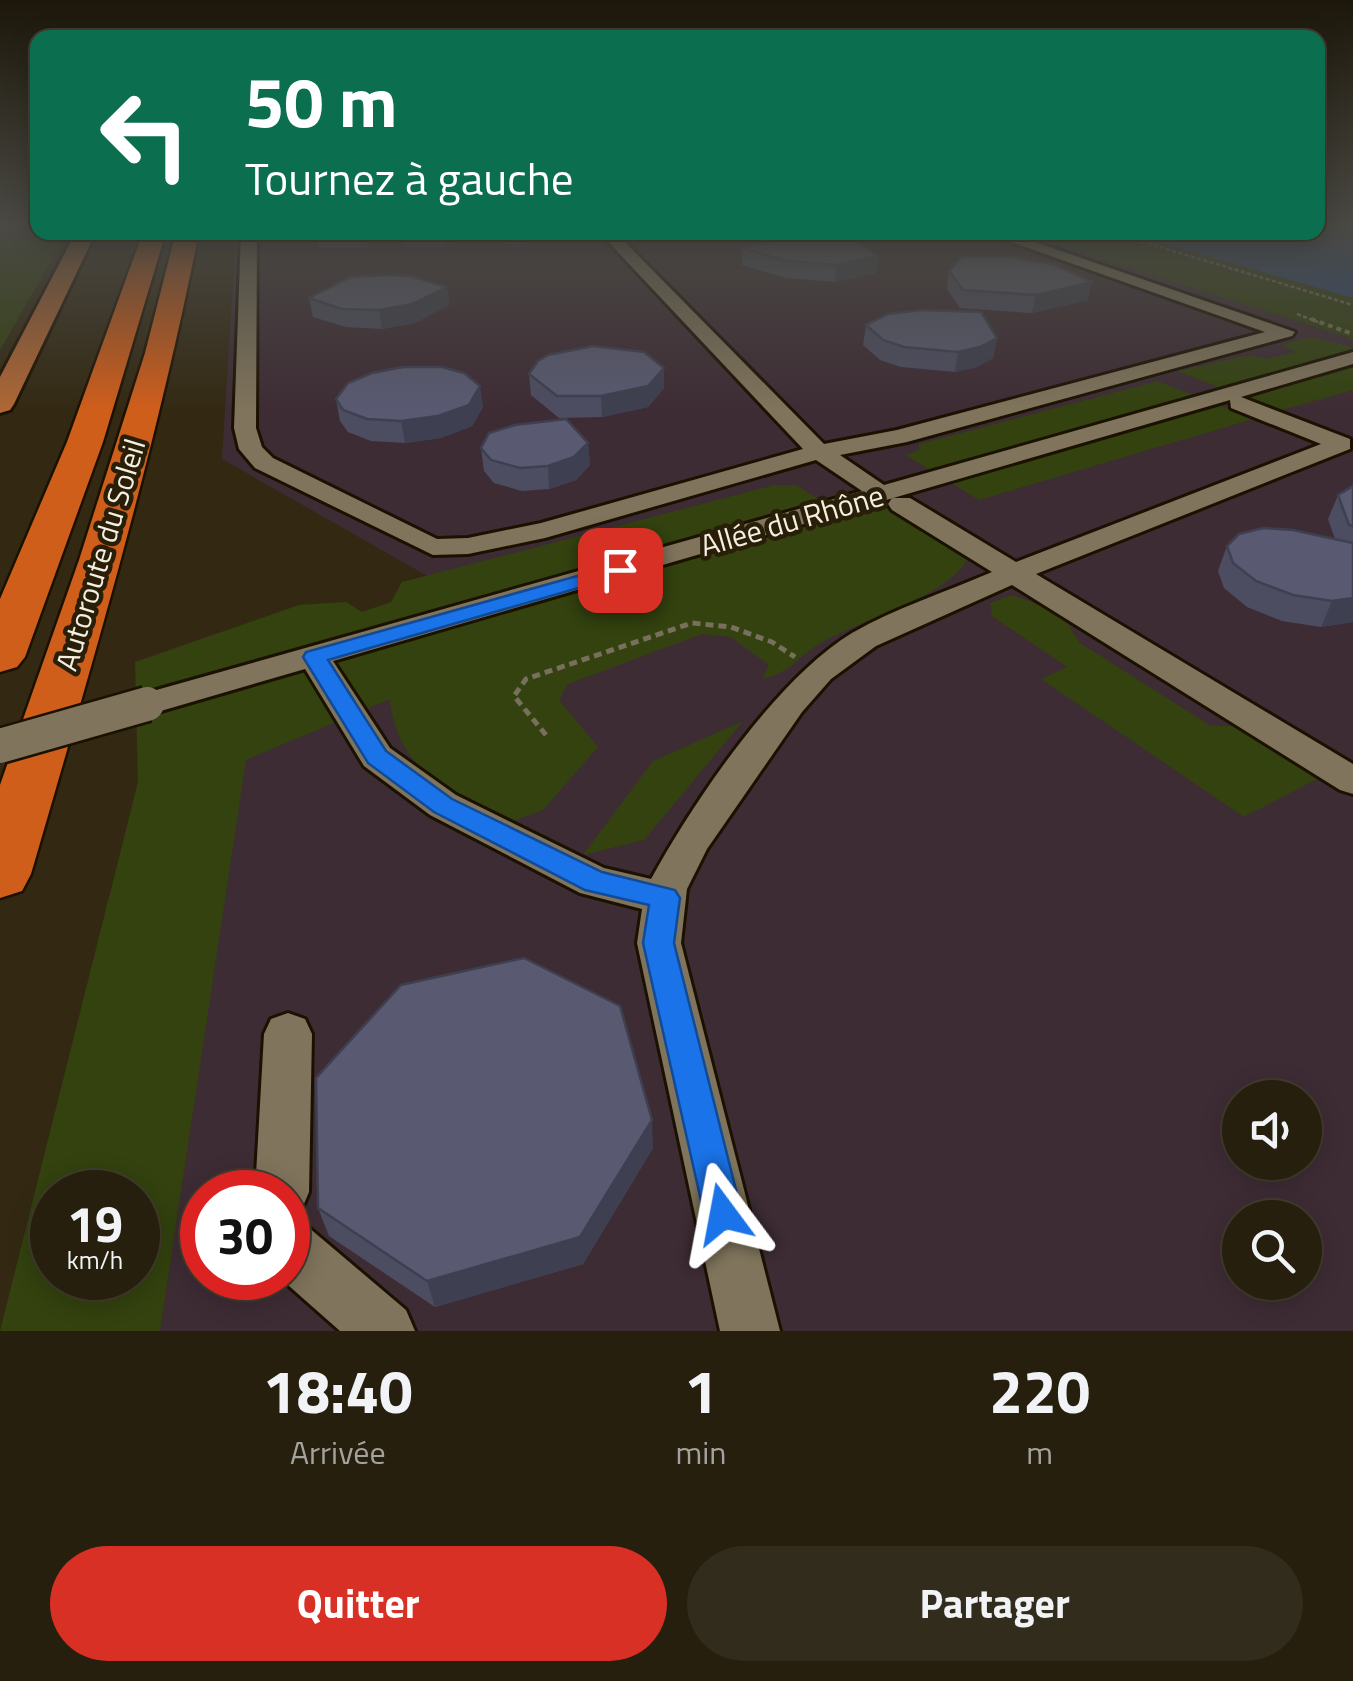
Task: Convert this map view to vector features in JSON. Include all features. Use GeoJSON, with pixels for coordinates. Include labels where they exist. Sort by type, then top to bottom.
{"type":"FeatureCollection","features":[{"type":"Feature","properties":{"kind":"highway","name":"Autoroute du Soleil"},"geometry":{"type":"LineString","coordinates":[[0,658],[91,425],[137,287]]}},
{"type":"Feature","properties":{"kind":"highway","name":"Autoroute du Soleil"},"geometry":{"type":"LineString","coordinates":[[0,874],[122,491],[174,287]]}},
{"type":"Feature","properties":{"kind":"main road"},"geometry":{"type":"LineString","coordinates":[[0,404],[58,287]]}},
{"type":"Feature","properties":{"kind":"street"},"geometry":{"type":"LineString","coordinates":[[248,287],[246,428],[251,450],[264,463],[295,480],[434,548],[468,546],[545,530],[819,452],[899,436],[1285,332],[1153,287]]}},
{"type":"Feature","properties":{"kind":"street"},"geometry":{"type":"LineString","coordinates":[[659,287],[819,452],[872,486]]}},
{"type":"Feature","properties":{"kind":"street","name":"Allée du Rhône"},"geometry":{"type":"LineString","coordinates":[[0,746],[1353,358]]}},
{"type":"Feature","properties":{"kind":"street"},"geometry":{"type":"LineString","coordinates":[[1150,368],[1206,390]]}},
{"type":"Feature","properties":{"kind":"street"},"geometry":{"type":"LineString","coordinates":[[1238,402],[1348,446]]}},
{"type":"Feature","properties":{"kind":"street"},"geometry":{"type":"LineString","coordinates":[[750,1331],[658,943],[665,898],[690,842],[790,704],[819,672],[865,639],[1063,552],[1348,446]]}},
{"type":"Feature","properties":{"kind":"street"},"geometry":{"type":"LineString","coordinates":[[901,504],[1353,781]]}},
{"type":"Feature","properties":{"kind":"street"},"geometry":{"type":"LineString","coordinates":[[314,657],[377,757],[443,806],[595,882],[665,898]]}},
{"type":"Feature","properties":{"kind":"street"},"geometry":{"type":"LineString","coordinates":[[283,1170],[288,1034]]}},
{"type":"Feature","properties":{"kind":"street"},"geometry":{"type":"LineString","coordinates":[[310,1266],[385,1331]]}},
{"type":"Feature","properties":{"kind":"path"},"geometry":{"type":"LineString","coordinates":[[1293,287],[1353,305]]}},
{"type":"Feature","properties":{"kind":"path"},"geometry":{"type":"LineString","coordinates":[[546,734],[514,696],[526,679],[692,624],[731,626],[772,642],[819,672]]}},
{"type":"Feature","properties":{"kind":"shaded area"},"geometry":{"type":"Polygon","coordinates":[[[233,287],[1190,287],[1353,339],[1353,1331],[160,1331],[180,1197],[180,1300],[310,1300],[310,1170],[184,1170],[245,760],[431,578],[222,459],[233,287]]]}},
{"type":"Feature","properties":{"kind":"green space"},"geometry":{"type":"Polygon","coordinates":[[[0,287],[36,287],[0,350],[0,287]]]}},
{"type":"Feature","properties":{"kind":"green space"},"geometry":{"type":"Polygon","coordinates":[[[1190,287],[1315,287],[1353,298],[1353,339],[1190,287]]]}},
{"type":"Feature","properties":{"kind":"green space"},"geometry":{"type":"Polygon","coordinates":[[[1310,337],[1353,347],[1353,390],[1278,411],[1177,371],[1250,355],[1266,359],[1296,352],[1282,345],[1310,337]]]}},
{"type":"Feature","properties":{"kind":"green space"},"geometry":{"type":"Polygon","coordinates":[[[1158,381],[1253,419],[979,500],[906,455],[919,450],[919,444],[1158,381]]]}},
{"type":"Feature","properties":{"kind":"green space"},"geometry":{"type":"Polygon","coordinates":[[[775,485],[796,485],[843,514],[880,503],[967,560],[939,587],[833,636],[771,677],[763,678],[769,665],[731,637],[702,634],[568,684],[559,700],[598,747],[543,810],[500,826],[444,790],[414,760],[394,722],[390,699],[246,760],[184,1170],[180,1170],[180,1198],[160,1331],[0,1331],[30,1212],[30,1300],[160,1300],[160,1170],[40,1170],[138,782],[135,662],[299,605],[346,602],[362,612],[391,602],[402,582],[775,485]]]}},
{"type":"Feature","properties":{"kind":"green space"},"geometry":{"type":"Polygon","coordinates":[[[1013,595],[1061,614],[1080,643],[1211,726],[1237,726],[1319,778],[1244,817],[1041,679],[1067,667],[992,616],[990,603],[1013,595]]]}},
{"type":"Feature","properties":{"kind":"green space"},"geometry":{"type":"Polygon","coordinates":[[[743,721],[644,840],[583,855],[653,761],[743,721]]]}},
{"type":"Feature","properties":{"kind":"water"},"geometry":{"type":"Polygon","coordinates":[[[1315,287],[1353,287],[1353,298],[1315,287]]]}},
{"type":"Feature","properties":{"kind":"building"},"geometry":{"type":"Polygon","coordinates":[[[330,287],[447,287],[412,304],[379,310],[342,309],[309,298],[330,287]]]}},
{"type":"Feature","properties":{"kind":"building"},"geometry":{"type":"Polygon","coordinates":[[[961,287],[1070,287],[1036,295],[961,287]]]}},
{"type":"Feature","properties":{"kind":"building"},"geometry":{"type":"Polygon","coordinates":[[[922,310],[981,312],[997,338],[958,352],[904,347],[883,340],[866,325],[888,314],[922,310]]]}},
{"type":"Feature","properties":{"kind":"building"},"geometry":{"type":"Polygon","coordinates":[[[593,346],[644,352],[664,368],[648,386],[601,396],[557,396],[529,374],[548,355],[593,346]]]}},
{"type":"Feature","properties":{"kind":"building"},"geometry":{"type":"Polygon","coordinates":[[[403,367],[442,367],[464,373],[480,386],[469,405],[438,416],[401,421],[367,419],[343,410],[336,399],[348,383],[403,367]]]}},
{"type":"Feature","properties":{"kind":"building"},"geometry":{"type":"Polygon","coordinates":[[[566,419],[588,443],[574,457],[548,466],[520,468],[491,460],[481,448],[489,433],[515,425],[566,419]]]}},
{"type":"Feature","properties":{"kind":"building"},"geometry":{"type":"Polygon","coordinates":[[[1353,486],[1353,526],[1349,525],[1338,495],[1353,486]]]}},
{"type":"Feature","properties":{"kind":"building"},"geometry":{"type":"Polygon","coordinates":[[[1263,528],[1353,543],[1353,598],[1332,601],[1293,595],[1256,581],[1233,563],[1227,546],[1239,534],[1263,528]]]}},
{"type":"Feature","properties":{"kind":"building"},"geometry":{"type":"Polygon","coordinates":[[[524,958],[620,1006],[652,1120],[580,1237],[427,1281],[318,1208],[316,1078],[401,985],[524,958]]]}},
{"type":"Feature","properties":{"kind":"route"},"geometry":{"type":"LineString","coordinates":[[620,570],[314,657],[377,757],[443,806],[595,882],[665,898],[658,943],[723,1214]]}}]}
